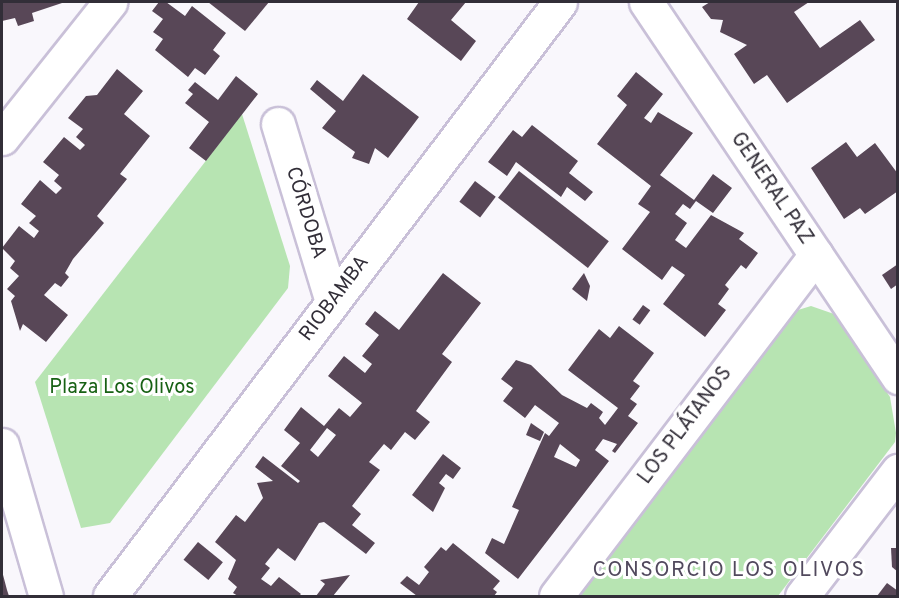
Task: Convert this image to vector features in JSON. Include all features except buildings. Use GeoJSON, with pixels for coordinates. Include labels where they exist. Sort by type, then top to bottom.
{"type":"FeatureCollection","features":[{"type":"Feature","properties":{"kind":"street"},"geometry":{"type":"LineString","coordinates":[[2,138],[110,2]]}},
{"type":"Feature","properties":{"kind":"street","name":"RIOBAMBA"},"geometry":{"type":"LineString","coordinates":[[110,597],[560,2]]}},
{"type":"Feature","properties":{"kind":"street","name":"GENERAL PAZ"},"geometry":{"type":"LineString","coordinates":[[646,2],[897,377]]}},
{"type":"Feature","properties":{"kind":"street","name":"CÓRDOBA"},"geometry":{"type":"LineString","coordinates":[[278,124],[332,302]]}},
{"type":"Feature","properties":{"kind":"street","name":"LOS PLÁTANOS"},"geometry":{"type":"LineString","coordinates":[[556,597],[816,255]]}},
{"type":"Feature","properties":{"kind":"street"},"geometry":{"type":"LineString","coordinates":[[2,445],[46,597]]}},
{"type":"Feature","properties":{"kind":"street"},"geometry":{"type":"LineString","coordinates":[[802,597],[897,471]]}},
{"type":"Feature","properties":{"kind":"green space","name":"Plaza Los Olivos"},"geometry":{"type":"Polygon","coordinates":[[[242,114],[290,266],[288,288],[110,523],[81,528],[35,382],[242,114]]]}},
{"type":"Feature","properties":{"kind":"green space"},"geometry":{"type":"Polygon","coordinates":[[[811,306],[834,314],[841,322],[890,397],[896,433],[895,442],[778,596],[577,596],[798,310],[811,306]]]}},
{"type":"Feature","properties":{"kind":"district","name":"CONSORCIO LOS OLIVOS"},"geometry":{"type":"Point","coordinates":[729,571]}}]}
